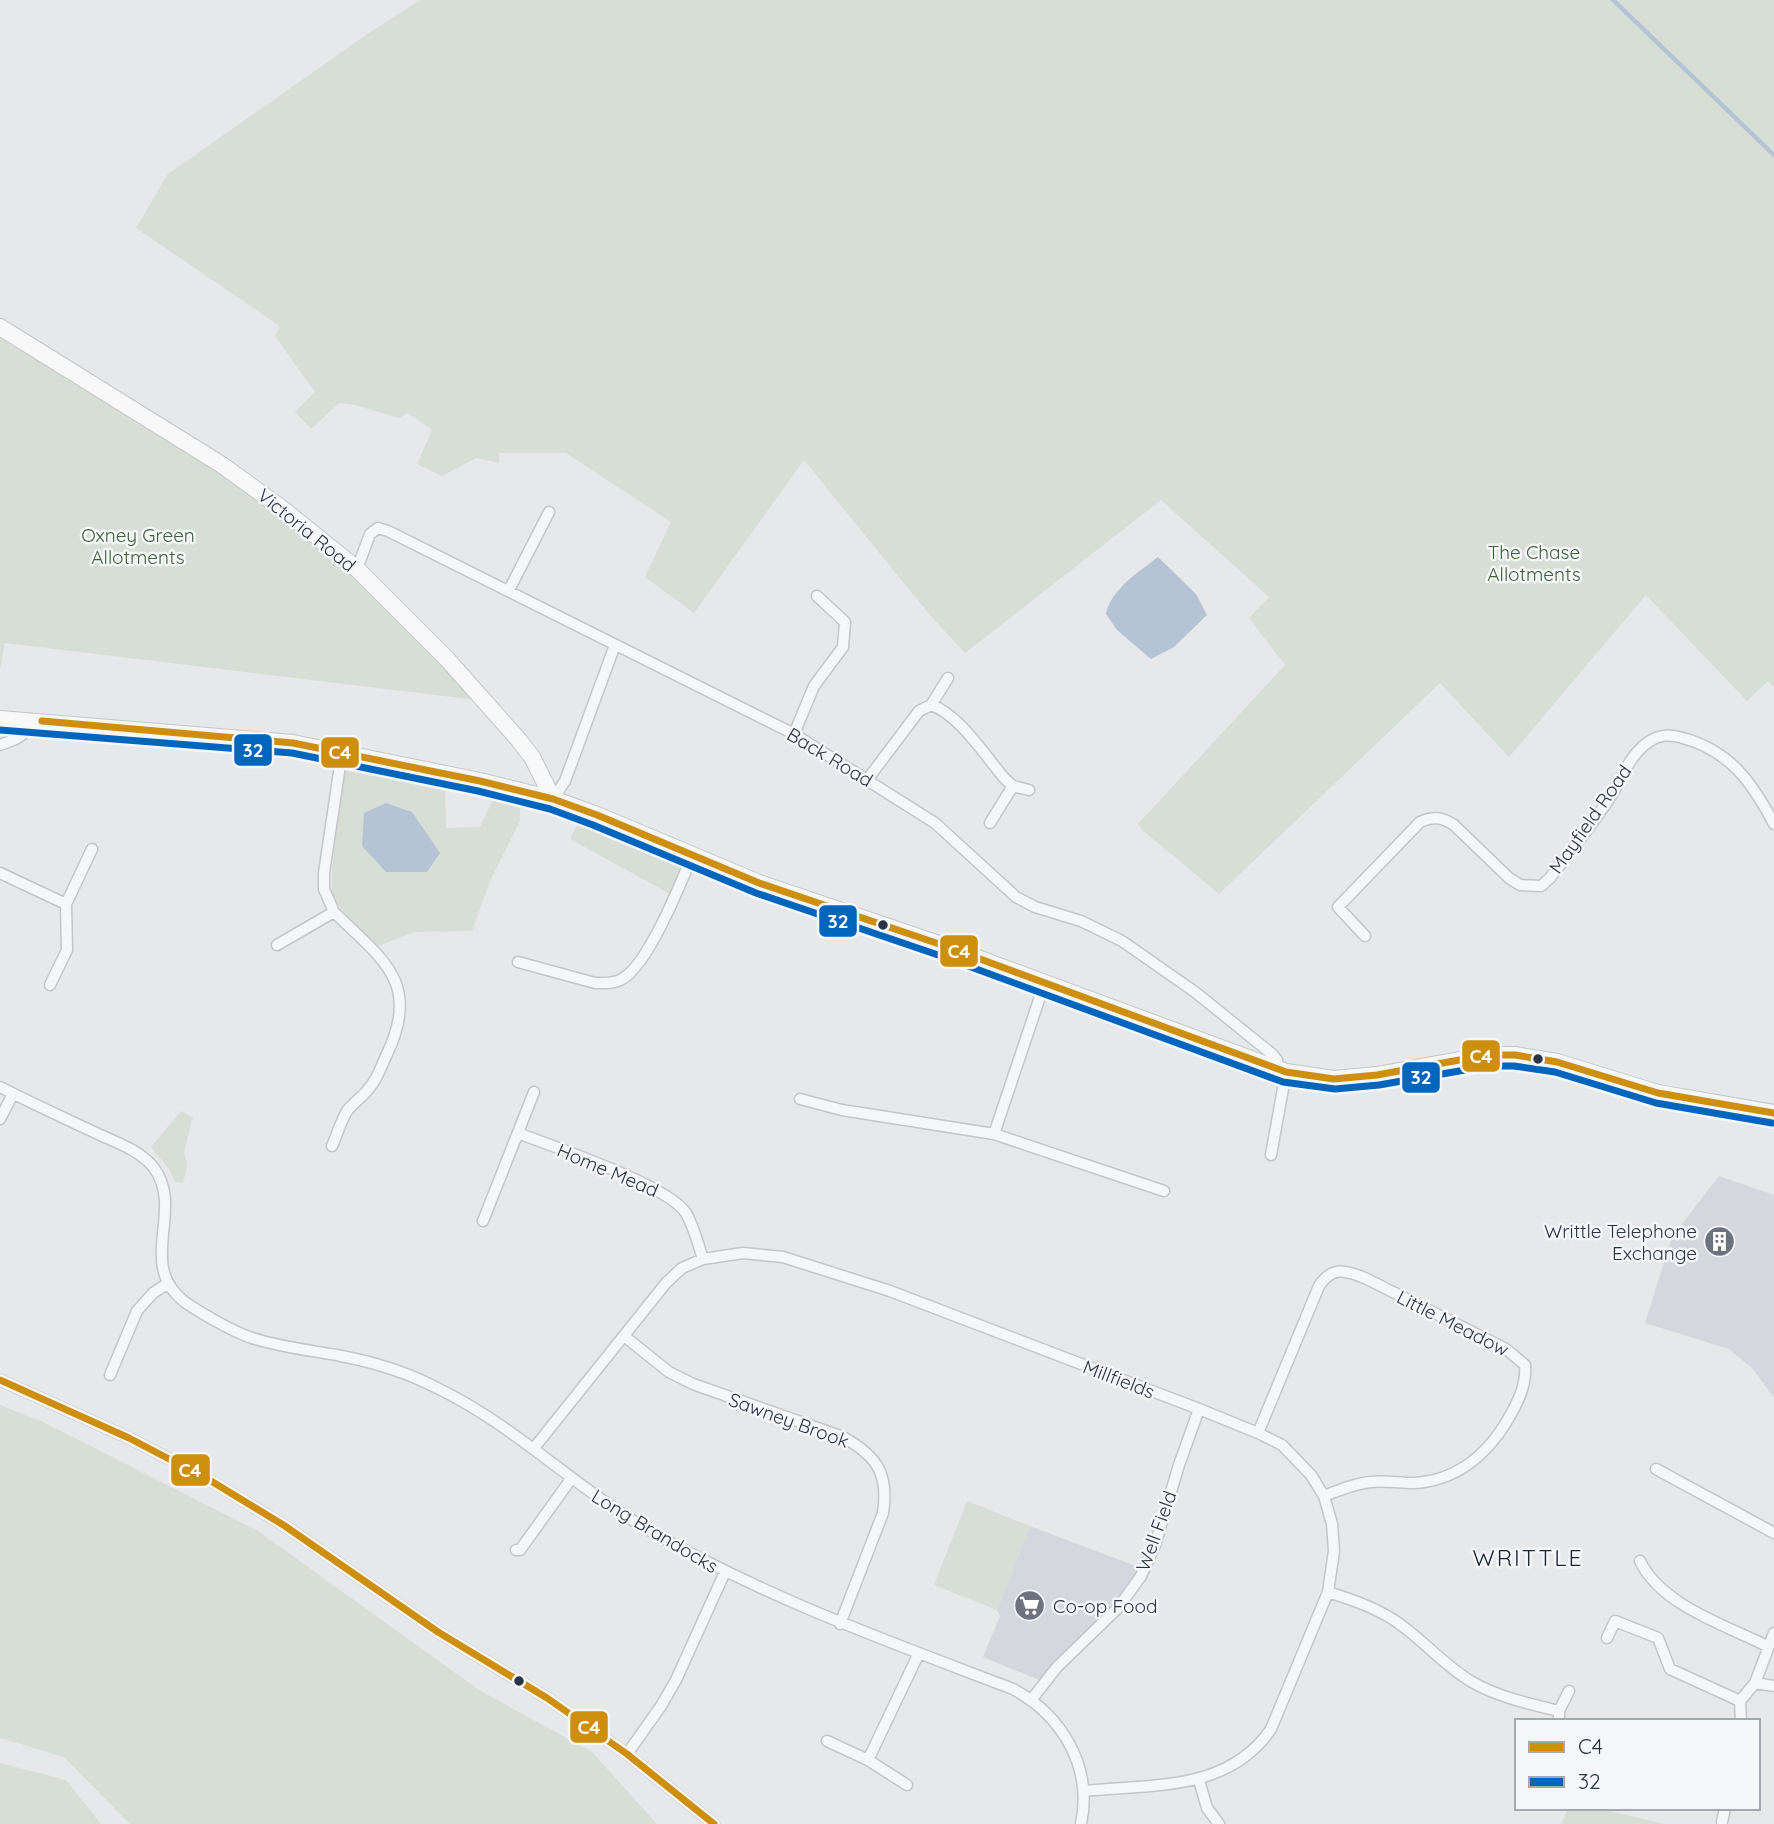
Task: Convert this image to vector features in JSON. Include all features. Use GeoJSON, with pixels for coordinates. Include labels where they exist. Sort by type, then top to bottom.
{"type":"FeatureCollection","features":[{"type":"Feature","properties":{"kind":"street","name":"Victoria Road"},"geometry":{"type":"LineString","coordinates":[[0,327],[222,465],[284,510],[356,569],[447,659],[518,739],[532,757],[553,799]]}},
{"type":"Feature","properties":{"kind":"street"},"geometry":{"type":"LineString","coordinates":[[509,590],[549,512]]}},
{"type":"Feature","properties":{"kind":"street","name":"Back Road"},"geometry":{"type":"LineString","coordinates":[[356,569],[370,534],[378,528],[509,590],[794,734],[935,823],[1026,903],[1101,930],[1172,975],[1272,1054],[1282,1071]]}},
{"type":"Feature","properties":{"kind":"street"},"geometry":{"type":"LineString","coordinates":[[794,734],[814,686],[843,647],[845,622],[817,596]]}},
{"type":"Feature","properties":{"kind":"street"},"geometry":{"type":"LineString","coordinates":[[553,799],[565,781],[615,645]]}},
{"type":"Feature","properties":{"kind":"street"},"geometry":{"type":"LineString","coordinates":[[867,779],[919,711],[931,705],[948,678]]}},
{"type":"Feature","properties":{"kind":"street"},"geometry":{"type":"LineString","coordinates":[[931,705],[959,724],[1013,786],[1029,790]]}},
{"type":"Feature","properties":{"kind":"street"},"geometry":{"type":"LineString","coordinates":[[0,719],[293,743],[480,780],[553,799],[759,883],[1045,982],[1282,1071],[1321,1078],[1355,1077],[1431,1067],[1487,1055],[1515,1055],[1557,1062],[1658,1093],[1774,1113]]}},
{"type":"Feature","properties":{"kind":"street"},"geometry":{"type":"LineString","coordinates":[[0,745],[16,739],[42,721]]}},
{"type":"Feature","properties":{"kind":"street","name":"Mayfield Road"},"geometry":{"type":"LineString","coordinates":[[1366,936],[1338,907],[1420,822],[1428,818],[1446,820],[1509,878],[1520,885],[1541,886],[1550,878],[1597,815],[1628,762],[1645,745],[1662,735],[1700,743],[1723,756],[1750,783],[1774,824]]}},
{"type":"Feature","properties":{"kind":"street"},"geometry":{"type":"LineString","coordinates":[[332,1146],[347,1111],[372,1086],[394,1040],[399,1021],[396,982],[385,961],[334,912],[324,889],[342,752]]}},
{"type":"Feature","properties":{"kind":"street"},"geometry":{"type":"LineString","coordinates":[[990,823],[1013,786]]}},
{"type":"Feature","properties":{"kind":"street"},"geometry":{"type":"LineString","coordinates":[[50,985],[68,950],[66,904],[92,849]]}},
{"type":"Feature","properties":{"kind":"street"},"geometry":{"type":"LineString","coordinates":[[518,962],[595,983],[622,979],[639,961],[653,939],[692,856]]}},
{"type":"Feature","properties":{"kind":"street"},"geometry":{"type":"LineString","coordinates":[[0,873],[66,904]]}},
{"type":"Feature","properties":{"kind":"street"},"geometry":{"type":"LineString","coordinates":[[277,945],[334,912]]}},
{"type":"Feature","properties":{"kind":"street"},"geometry":{"type":"LineString","coordinates":[[994,1134],[1045,982]]}},
{"type":"Feature","properties":{"kind":"street"},"geometry":{"type":"LineString","coordinates":[[1271,1155],[1282,1071]]}},
{"type":"Feature","properties":{"kind":"street"},"geometry":{"type":"LineString","coordinates":[[0,1087],[127,1147],[152,1166],[160,1179],[165,1199],[162,1265],[167,1284],[144,1301],[137,1311],[110,1375]]}},
{"type":"Feature","properties":{"kind":"street"},"geometry":{"type":"LineString","coordinates":[[483,1221],[534,1093]]}},
{"type":"Feature","properties":{"kind":"street"},"geometry":{"type":"LineString","coordinates":[[0,1119],[13,1094]]}},
{"type":"Feature","properties":{"kind":"street"},"geometry":{"type":"LineString","coordinates":[[800,1099],[842,1110],[994,1134],[1164,1191]]}},
{"type":"Feature","properties":{"kind":"street","name":"Home Mead"},"geometry":{"type":"LineString","coordinates":[[518,1133],[644,1183],[674,1200],[686,1213],[703,1259]]}},
{"type":"Feature","properties":{"kind":"street","name":"Millfields"},"geometry":{"type":"LineString","coordinates":[[534,1448],[666,1283],[682,1268],[703,1259],[743,1253],[783,1257],[890,1291],[1199,1409],[1258,1433],[1282,1446],[1311,1475],[1324,1496],[1332,1524],[1334,1551],[1328,1592],[1282,1707],[1259,1746],[1225,1770],[1199,1780],[1084,1791]]}},
{"type":"Feature","properties":{"kind":"street","name":"Little Meadow"},"geometry":{"type":"LineString","coordinates":[[1258,1433],[1319,1286],[1325,1276],[1333,1272],[1349,1272],[1365,1278],[1506,1349],[1525,1365],[1523,1386],[1510,1415],[1492,1445],[1472,1462],[1434,1480],[1412,1483],[1371,1482],[1324,1496]]}},
{"type":"Feature","properties":{"kind":"street","name":"Long Brandocks"},"geometry":{"type":"LineString","coordinates":[[167,1284],[179,1298],[236,1332],[271,1343],[365,1361],[412,1376],[463,1401],[534,1448],[571,1479],[643,1527],[724,1572],[840,1624],[1013,1689],[1032,1699],[1055,1721],[1066,1737],[1080,1771],[1084,1791],[1081,1824]]}},
{"type":"Feature","properties":{"kind":"street","name":"Sawney Brook"},"geometry":{"type":"LineString","coordinates":[[624,1336],[669,1372],[693,1384],[843,1437],[861,1447],[876,1461],[883,1478],[886,1497],[883,1513],[840,1624]]}},
{"type":"Feature","properties":{"kind":"street"},"geometry":{"type":"LineString","coordinates":[[0,1380],[130,1438],[285,1526],[438,1632],[547,1698],[626,1754],[714,1824]]}},
{"type":"Feature","properties":{"kind":"street","name":"Well Field"},"geometry":{"type":"LineString","coordinates":[[1032,1699],[1057,1667],[1118,1608],[1141,1576],[1155,1545],[1199,1409]]}},
{"type":"Feature","properties":{"kind":"street"},"geometry":{"type":"LineString","coordinates":[[1657,1469],[1774,1533]]}},
{"type":"Feature","properties":{"kind":"street"},"geometry":{"type":"LineString","coordinates":[[516,1550],[520,1550],[571,1479]]}},
{"type":"Feature","properties":{"kind":"street"},"geometry":{"type":"LineString","coordinates":[[1640,1561],[1655,1585],[1672,1599],[1767,1646]]}},
{"type":"Feature","properties":{"kind":"street"},"geometry":{"type":"LineString","coordinates":[[626,1754],[676,1680],[724,1572]]}},
{"type":"Feature","properties":{"kind":"street"},"geometry":{"type":"LineString","coordinates":[[1328,1592],[1377,1610],[1398,1622],[1456,1672],[1475,1684],[1559,1716],[1569,1691]]}},
{"type":"Feature","properties":{"kind":"street"},"geometry":{"type":"LineString","coordinates":[[1607,1637],[1615,1621],[1658,1638],[1670,1669],[1740,1701]]}},
{"type":"Feature","properties":{"kind":"street"},"geometry":{"type":"LineString","coordinates":[[1741,1719],[1740,1701],[1755,1683],[1774,1633]]}},
{"type":"Feature","properties":{"kind":"street"},"geometry":{"type":"LineString","coordinates":[[868,1760],[919,1653]]}},
{"type":"Feature","properties":{"kind":"street"},"geometry":{"type":"LineString","coordinates":[[1755,1683],[1774,1686]]}},
{"type":"Feature","properties":{"kind":"street"},"geometry":{"type":"LineString","coordinates":[[827,1741],[868,1760],[907,1785]]}},
{"type":"Feature","properties":{"kind":"street"},"geometry":{"type":"LineString","coordinates":[[1199,1780],[1207,1808],[1219,1824]]}},
{"type":"Feature","properties":{"kind":"street"},"geometry":{"type":"LineString","coordinates":[[1722,1822],[1725,1810]]}},
{"type":"Feature","properties":{"kind":"shaded area"},"geometry":{"type":"Polygon","coordinates":[[[1719,1176],[1774,1195],[1774,1398],[1753,1369],[1729,1349],[1645,1323],[1672,1237],[1719,1176]]]}},
{"type":"Feature","properties":{"kind":"shaded area"},"geometry":{"type":"Polygon","coordinates":[[[1030,1526],[1141,1568],[1115,1603],[1039,1680],[983,1657],[1000,1616],[997,1610],[1030,1526]]]}},
{"type":"Feature","properties":{"kind":"green space","name":"The Chase Allotments"},"geometry":{"type":"Polygon","coordinates":[[[420,0],[1774,0],[1774,687],[1768,681],[1747,701],[1646,595],[1509,757],[1440,683],[1219,894],[1138,824],[1285,665],[1249,618],[1269,597],[1161,500],[965,653],[929,614],[804,460],[694,613],[645,577],[671,522],[566,453],[499,453],[499,463],[476,458],[442,476],[417,464],[432,430],[408,413],[399,418],[339,403],[311,429],[295,412],[315,392],[275,336],[280,326],[136,228],[168,174],[420,0]]]}},
{"type":"Feature","properties":{"kind":"green space","name":"Oxney Green Allotments"},"geometry":{"type":"Polygon","coordinates":[[[0,327],[284,510],[485,701],[5,643],[0,669],[0,327]]]}},
{"type":"Feature","properties":{"kind":"green space"},"geometry":{"type":"Polygon","coordinates":[[[345,756],[445,781],[446,828],[480,827],[496,793],[520,799],[520,821],[490,881],[472,931],[415,932],[373,948],[332,897],[332,869],[345,756]]]}},
{"type":"Feature","properties":{"kind":"green space"},"geometry":{"type":"Polygon","coordinates":[[[584,811],[692,856],[672,895],[570,839],[584,811]]]}},
{"type":"Feature","properties":{"kind":"green space"},"geometry":{"type":"Polygon","coordinates":[[[181,1111],[193,1117],[184,1153],[187,1166],[183,1183],[175,1182],[169,1169],[151,1147],[181,1111]]]}},
{"type":"Feature","properties":{"kind":"green space"},"geometry":{"type":"Polygon","coordinates":[[[0,1405],[41,1421],[258,1531],[479,1690],[592,1752],[657,1824],[130,1824],[64,1757],[0,1738],[0,1405]]]}},
{"type":"Feature","properties":{"kind":"green space"},"geometry":{"type":"Polygon","coordinates":[[[967,1501],[1030,1526],[997,1610],[934,1585],[967,1501]]]}},
{"type":"Feature","properties":{"kind":"green space"},"geometry":{"type":"Polygon","coordinates":[[[0,1763],[66,1780],[101,1824],[0,1824],[0,1763]]]}},
{"type":"Feature","properties":{"kind":"green space"},"geometry":{"type":"Polygon","coordinates":[[[1567,1810],[1605,1810],[1665,1824],[1561,1824],[1567,1810]]]}},
{"type":"Feature","properties":{"kind":"water"},"geometry":{"type":"Polygon","coordinates":[[[1158,557],[1196,594],[1207,615],[1174,647],[1151,659],[1117,630],[1106,614],[1120,589],[1158,557]]]}},
{"type":"Feature","properties":{"kind":"water"},"geometry":{"type":"Polygon","coordinates":[[[386,803],[412,812],[440,853],[427,872],[386,872],[362,846],[364,813],[386,803]]]}},
{"type":"Feature","properties":{"kind":"waterway"},"geometry":{"type":"LineString","coordinates":[[1613,0],[1774,155]]}},
{"type":"Feature","properties":{"kind":"transit line","name":"C4"},"geometry":{"type":"LineString","coordinates":[[42,721],[293,743],[480,781],[553,799],[759,883],[945,946],[1286,1072],[1334,1079],[1377,1075],[1487,1055],[1515,1055],[1557,1062],[1658,1093],[1774,1113]]}},
{"type":"Feature","properties":{"kind":"transit line","name":"32"},"geometry":{"type":"LineString","coordinates":[[0,730],[292,753],[478,791],[550,809],[756,893],[941,956],[1283,1082],[1335,1089],[1379,1085],[1488,1066],[1514,1066],[1555,1072],[1656,1103],[1772,1123]]}},
{"type":"Feature","properties":{"kind":"transit line","name":"C4"},"geometry":{"type":"LineString","coordinates":[[0,1380],[129,1438],[211,1481],[285,1526],[438,1632],[547,1698],[627,1754],[714,1824]]}},
{"type":"Feature","properties":{"kind":"place","name":"Writtle Telephone Exchange"},"geometry":{"type":"Point","coordinates":[1720,1242]}},
{"type":"Feature","properties":{"kind":"place","name":"Co-op Food"},"geometry":{"type":"Point","coordinates":[1030,1606]}},
{"type":"Feature","properties":{"kind":"district","name":"WRITTLE"},"geometry":{"type":"Point","coordinates":[1528,1558]}}]}
